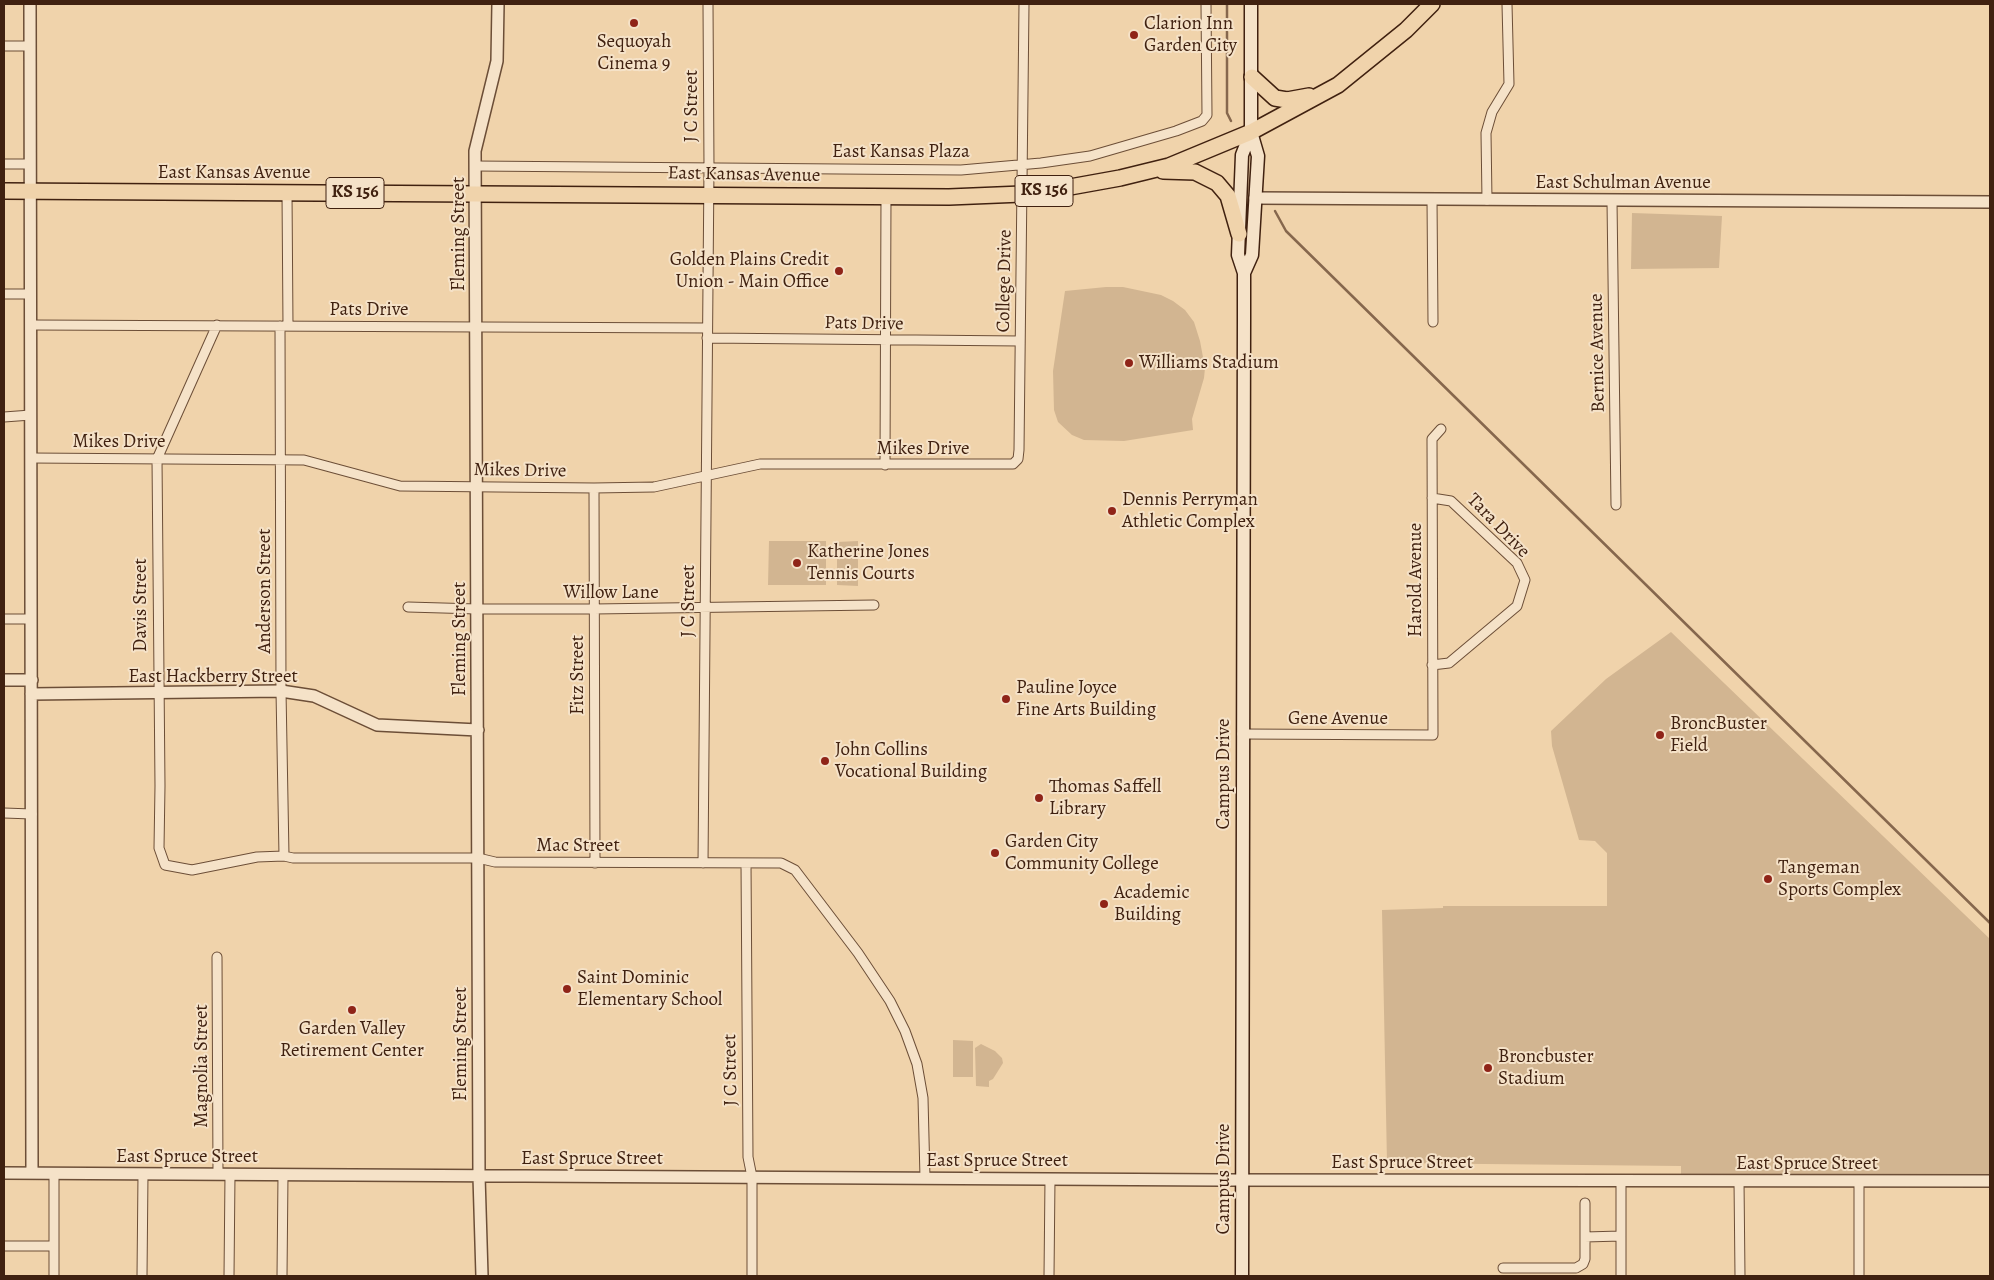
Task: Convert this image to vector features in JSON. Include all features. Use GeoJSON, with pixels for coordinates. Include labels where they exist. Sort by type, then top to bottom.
{"type":"FeatureCollection","features":[{"type":"Feature","properties":{"kind":"main road","name":"Campus Drive"},"geometry":{"type":"LineString","coordinates":[[1244,272],[1252,255],[1258,156],[1251,132],[1251,4]]}},
{"type":"Feature","properties":{"kind":"main road","name":"East Kansas Avenue"},"geometry":{"type":"LineString","coordinates":[[4,191],[886,196],[1022,194],[1089,184],[1169,166],[1251,132],[1338,85],[1406,30],[1432,4]]}},
{"type":"Feature","properties":{"kind":"main road"},"geometry":{"type":"LineString","coordinates":[[1252,77],[1275,98],[1287,100],[1321,94]]}},
{"type":"Feature","properties":{"kind":"main road","name":"Campus Drive"},"geometry":{"type":"LineString","coordinates":[[1242,1276],[1244,272],[1238,255],[1242,155],[1251,132]]}},
{"type":"Feature","properties":{"kind":"main road"},"geometry":{"type":"LineString","coordinates":[[1149,171],[1195,172],[1217,184],[1228,196],[1239,234]]}},
{"type":"Feature","properties":{"kind":"street"},"geometry":{"type":"LineString","coordinates":[[30,4],[32,294],[32,1173]]}},
{"type":"Feature","properties":{"kind":"street","name":"Fleming Street"},"geometry":{"type":"LineString","coordinates":[[482,1276],[479,1176],[475,152],[497,61],[498,4]]}},
{"type":"Feature","properties":{"kind":"street","name":"J C Street"},"geometry":{"type":"LineString","coordinates":[[703,863],[707,195],[709,167],[708,4]]}},
{"type":"Feature","properties":{"kind":"street","name":"College Drive"},"geometry":{"type":"LineString","coordinates":[[1010,465],[1018,459],[1020,450],[1024,4]]}},
{"type":"Feature","properties":{"kind":"street","name":"East Kansas Plaza"},"geometry":{"type":"LineString","coordinates":[[476,166],[961,170],[1022,165],[1090,156],[1176,131],[1202,120],[1207,114],[1206,4]]}},
{"type":"Feature","properties":{"kind":"street"},"geometry":{"type":"LineString","coordinates":[[1486,200],[1486,133],[1492,112],[1509,84],[1507,4]]}},
{"type":"Feature","properties":{"kind":"street"},"geometry":{"type":"LineString","coordinates":[[4,46],[30,46]]}},
{"type":"Feature","properties":{"kind":"street"},"geometry":{"type":"LineString","coordinates":[[4,164],[30,164]]}},
{"type":"Feature","properties":{"kind":"street","name":"Anderson Street"},"geometry":{"type":"LineString","coordinates":[[284,856],[280,459],[287,193]]}},
{"type":"Feature","properties":{"kind":"street"},"geometry":{"type":"LineString","coordinates":[[885,465],[886,196]]}},
{"type":"Feature","properties":{"kind":"street","name":"East Schulman Avenue"},"geometry":{"type":"LineString","coordinates":[[1255,198],[1990,202]]}},
{"type":"Feature","properties":{"kind":"street"},"geometry":{"type":"LineString","coordinates":[[1432,199],[1433,322]]}},
{"type":"Feature","properties":{"kind":"street","name":"Bernice Avenue"},"geometry":{"type":"LineString","coordinates":[[1612,201],[1616,505]]}},
{"type":"Feature","properties":{"kind":"street"},"geometry":{"type":"LineString","coordinates":[[4,294],[32,294]]}},
{"type":"Feature","properties":{"kind":"street","name":"Pats Drive"},"geometry":{"type":"LineString","coordinates":[[32,325],[707,328]]}},
{"type":"Feature","properties":{"kind":"street","name":"Davis Street"},"geometry":{"type":"LineString","coordinates":[[216,325],[156,459],[159,848],[165,865],[192,870],[257,857],[284,856]]}},
{"type":"Feature","properties":{"kind":"street","name":"Pats Drive"},"geometry":{"type":"LineString","coordinates":[[707,338],[1020,341]]}},
{"type":"Feature","properties":{"kind":"street"},"geometry":{"type":"LineString","coordinates":[[4,417],[32,415]]}},
{"type":"Feature","properties":{"kind":"street","name":"Harold Avenue"},"geometry":{"type":"LineString","coordinates":[[1432,735],[1432,439],[1441,429]]}},
{"type":"Feature","properties":{"kind":"street","name":"Mikes Drive"},"geometry":{"type":"LineString","coordinates":[[32,458],[304,460],[400,486],[594,488],[654,487],[760,464],[1010,465]]}},
{"type":"Feature","properties":{"kind":"street","name":"Fitz Street"},"geometry":{"type":"LineString","coordinates":[[594,488],[595,863]]}},
{"type":"Feature","properties":{"kind":"street","name":"Tara Drive"},"geometry":{"type":"LineString","coordinates":[[1432,498],[1451,501],[1517,564],[1525,580],[1517,606],[1449,663],[1432,665]]}},
{"type":"Feature","properties":{"kind":"street","name":"Willow Lane"},"geometry":{"type":"LineString","coordinates":[[408,607],[594,609],[874,605]]}},
{"type":"Feature","properties":{"kind":"street"},"geometry":{"type":"LineString","coordinates":[[4,618],[31,619]]}},
{"type":"Feature","properties":{"kind":"street"},"geometry":{"type":"LineString","coordinates":[[4,680],[32,680]]}},
{"type":"Feature","properties":{"kind":"street","name":"East Hackberry Street"},"geometry":{"type":"LineString","coordinates":[[31,694],[158,694],[282,691],[314,696],[376,725],[478,730]]}},
{"type":"Feature","properties":{"kind":"street","name":"Gene Avenue"},"geometry":{"type":"LineString","coordinates":[[1242,734],[1432,735]]}},
{"type":"Feature","properties":{"kind":"street"},"geometry":{"type":"LineString","coordinates":[[4,813],[32,814]]}},
{"type":"Feature","properties":{"kind":"street","name":"Mac Street"},"geometry":{"type":"LineString","coordinates":[[284,856],[293,858],[478,858],[495,862],[781,863],[795,870],[858,953],[890,1001],[912,1047],[923,1098],[926,1178]]}},
{"type":"Feature","properties":{"kind":"street","name":"J C Street"},"geometry":{"type":"LineString","coordinates":[[746,863],[748,1158],[752,1177],[752,1276]]}},
{"type":"Feature","properties":{"kind":"street","name":"Magnolia Street"},"geometry":{"type":"LineString","coordinates":[[217,957],[229,1276]]}},
{"type":"Feature","properties":{"kind":"street","name":"East Spruce Street"},"geometry":{"type":"LineString","coordinates":[[4,1173],[1242,1180],[1990,1181]]}},
{"type":"Feature","properties":{"kind":"street"},"geometry":{"type":"LineString","coordinates":[[54,1174],[54,1276]]}},
{"type":"Feature","properties":{"kind":"street"},"geometry":{"type":"LineString","coordinates":[[142,1276],[143,1174]]}},
{"type":"Feature","properties":{"kind":"street"},"geometry":{"type":"LineString","coordinates":[[282,1276],[283,1175]]}},
{"type":"Feature","properties":{"kind":"street"},"geometry":{"type":"LineString","coordinates":[[1049,1276],[1050,1179]]}},
{"type":"Feature","properties":{"kind":"street"},"geometry":{"type":"LineString","coordinates":[[1621,1181],[1621,1276]]}},
{"type":"Feature","properties":{"kind":"street"},"geometry":{"type":"LineString","coordinates":[[1739,1181],[1740,1276]]}},
{"type":"Feature","properties":{"kind":"street"},"geometry":{"type":"LineString","coordinates":[[1859,1181],[1859,1276]]}},
{"type":"Feature","properties":{"kind":"street"},"geometry":{"type":"LineString","coordinates":[[1503,1268],[1576,1268],[1583,1264],[1585,1259],[1585,1203]]}},
{"type":"Feature","properties":{"kind":"street"},"geometry":{"type":"LineString","coordinates":[[1585,1236],[1621,1236]]}},
{"type":"Feature","properties":{"kind":"street"},"geometry":{"type":"LineString","coordinates":[[4,1246],[54,1246]]}},
{"type":"Feature","properties":{"kind":"shaded area"},"geometry":{"type":"Polygon","coordinates":[[[1632,213],[1722,216],[1719,268],[1631,269],[1632,213]]]}},
{"type":"Feature","properties":{"kind":"shaded area","name":"Williams Stadium"},"geometry":{"type":"Polygon","coordinates":[[[1123,287],[1161,295],[1185,310],[1194,322],[1205,368],[1204,378],[1192,419],[1193,430],[1124,441],[1084,440],[1072,435],[1058,422],[1054,410],[1053,371],[1065,291],[1123,287]]]}},
{"type":"Feature","properties":{"kind":"shaded area","name":"Katherine Jones Tennis Courts"},"geometry":{"type":"Polygon","coordinates":[[[769,541],[826,541],[826,585],[768,585],[769,541]]]}},
{"type":"Feature","properties":{"kind":"shaded area"},"geometry":{"type":"Polygon","coordinates":[[[858,541],[858,586],[837,585],[837,542],[858,541]]]}},
{"type":"Feature","properties":{"kind":"shaded area","name":"Tangeman Sports Complex"},"geometry":{"type":"Polygon","coordinates":[[[1671,632],[1990,939],[1990,1176],[1681,1174],[1681,1166],[1387,1163],[1382,910],[1443,908],[1443,906],[1607,906],[1607,853],[1595,841],[1579,840],[1552,746],[1551,731],[1606,679],[1671,632]]]}},
{"type":"Feature","properties":{"kind":"shaded area"},"geometry":{"type":"Polygon","coordinates":[[[953,1040],[973,1041],[973,1077],[953,1077],[953,1040]]]}},
{"type":"Feature","properties":{"kind":"shaded area"},"geometry":{"type":"Polygon","coordinates":[[[981,1044],[995,1051],[1002,1058],[1003,1063],[993,1079],[989,1081],[989,1087],[976,1086],[975,1048],[981,1044]]]}},
{"type":"Feature","properties":{"kind":"waterway"},"geometry":{"type":"LineString","coordinates":[[1227,4],[1227,113],[1231,121]]}},
{"type":"Feature","properties":{"kind":"waterway"},"geometry":{"type":"LineString","coordinates":[[1275,211],[1286,231],[1990,923]]}},
{"type":"Feature","properties":{"kind":"place","name":"Sequoyah Cinema 9"},"geometry":{"type":"Point","coordinates":[634,23]}},
{"type":"Feature","properties":{"kind":"place","name":"Clarion Inn Garden City"},"geometry":{"type":"Point","coordinates":[1134,35]}},
{"type":"Feature","properties":{"kind":"place","name":"Golden Plains Credit Union - Main Office"},"geometry":{"type":"Point","coordinates":[839,271]}},
{"type":"Feature","properties":{"kind":"place","name":"Williams Stadium"},"geometry":{"type":"Point","coordinates":[1129,363]}},
{"type":"Feature","properties":{"kind":"place","name":"Dennis Perryman Athletic Complex"},"geometry":{"type":"Point","coordinates":[1112,511]}},
{"type":"Feature","properties":{"kind":"place","name":"Katherine Jones Tennis Courts"},"geometry":{"type":"Point","coordinates":[797,563]}},
{"type":"Feature","properties":{"kind":"place","name":"Pauline Joyce Fine Arts Building"},"geometry":{"type":"Point","coordinates":[1006,699]}},
{"type":"Feature","properties":{"kind":"place","name":"BroncBuster Field"},"geometry":{"type":"Point","coordinates":[1660,735]}},
{"type":"Feature","properties":{"kind":"place","name":"John Collins Vocational Building"},"geometry":{"type":"Point","coordinates":[825,761]}},
{"type":"Feature","properties":{"kind":"place","name":"Thomas Saffell Library"},"geometry":{"type":"Point","coordinates":[1039,798]}},
{"type":"Feature","properties":{"kind":"place","name":"Garden City Community College"},"geometry":{"type":"Point","coordinates":[995,853]}},
{"type":"Feature","properties":{"kind":"place","name":"Tangeman Sports Complex"},"geometry":{"type":"Point","coordinates":[1768,879]}},
{"type":"Feature","properties":{"kind":"place","name":"Academic Building"},"geometry":{"type":"Point","coordinates":[1104,904]}},
{"type":"Feature","properties":{"kind":"place","name":"Saint Dominic Elementary School"},"geometry":{"type":"Point","coordinates":[567,989]}},
{"type":"Feature","properties":{"kind":"place","name":"Garden Valley Retirement Center"},"geometry":{"type":"Point","coordinates":[352,1010]}},
{"type":"Feature","properties":{"kind":"place","name":"Broncbuster Stadium"},"geometry":{"type":"Point","coordinates":[1488,1068]}}]}
